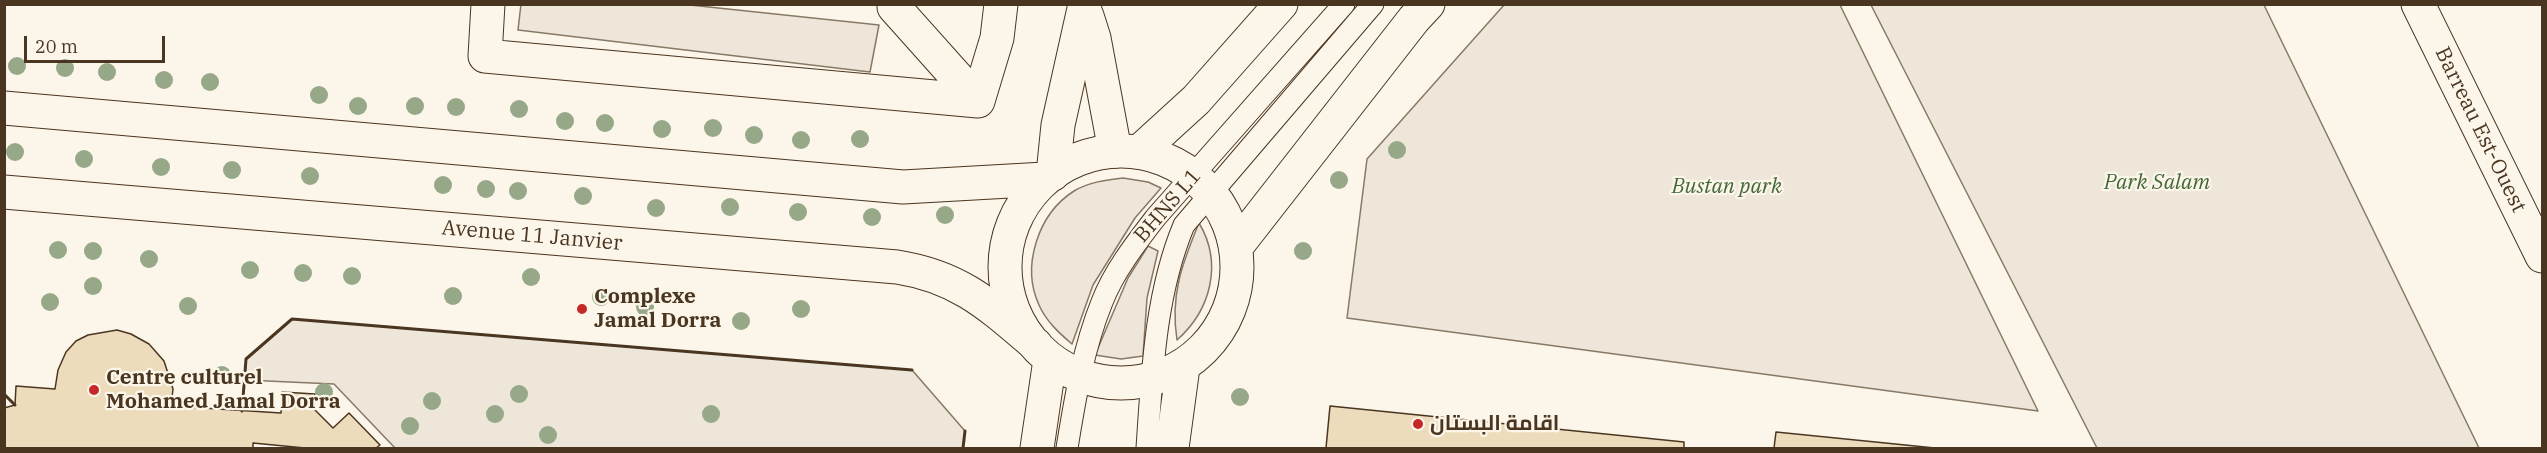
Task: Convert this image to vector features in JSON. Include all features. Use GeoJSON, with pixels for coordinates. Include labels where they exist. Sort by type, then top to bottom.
{"type":"FeatureCollection","features":[{"type":"Feature","properties":{"kind":"street"},"geometry":{"type":"LineString","coordinates":[[488,4],[485,56],[978,101]]}},
{"type":"Feature","properties":{"kind":"street"},"geometry":{"type":"LineString","coordinates":[[978,101],[997,38],[1001,4]]}},
{"type":"Feature","properties":{"kind":"street"},"geometry":{"type":"LineString","coordinates":[[1127,151],[1196,100],[1281,4]]}},
{"type":"Feature","properties":{"kind":"street"},"geometry":{"type":"LineString","coordinates":[[1236,247],[1428,4]]}},
{"type":"Feature","properties":{"kind":"street","name":"Barreau Est-Ouest"},"geometry":{"type":"LineString","coordinates":[[2418,4],[2542,256]]}},
{"type":"Feature","properties":{"kind":"street"},"geometry":{"type":"LineString","coordinates":[[1085,6],[1127,151]]}},
{"type":"Feature","properties":{"kind":"street"},"geometry":{"type":"LineString","coordinates":[[1049,176],[1085,6]]}},
{"type":"Feature","properties":{"kind":"street"},"geometry":{"type":"LineString","coordinates":[[894,7],[978,101]]}},
{"type":"Feature","properties":{"kind":"street"},"geometry":{"type":"LineString","coordinates":[[4,108],[903,186],[1049,176]]}},
{"type":"Feature","properties":{"kind":"street"},"geometry":{"type":"LineString","coordinates":[[1127,151],[1163,158],[1202,185],[1227,219],[1236,247],[1235,291],[1225,320],[1208,346],[1183,367],[1152,380],[1115,384],[1079,376],[1043,352],[1018,320],[1008,291],[1005,260],[1011,230],[1025,202],[1049,176],[1071,162],[1093,154],[1127,151]]}},
{"type":"Feature","properties":{"kind":"street","name":"Avenue 11 Janvier"},"geometry":{"type":"LineString","coordinates":[[4,192],[897,267],[948,280],[983,300],[1043,352]]}},
{"type":"Feature","properties":{"kind":"street"},"geometry":{"type":"LineString","coordinates":[[1037,448],[1043,352]]}},
{"type":"Feature","properties":{"kind":"street"},"geometry":{"type":"LineString","coordinates":[[1172,448],[1183,367]]}},
{"type":"Feature","properties":{"kind":"lane","name":"BHNS L1"},"geometry":{"type":"LineString","coordinates":[[1147,448],[1152,380],[1170,257],[1184,225],[1202,185],[1344,4]]}},
{"type":"Feature","properties":{"kind":"lane","name":"BHNS L1"},"geometry":{"type":"LineString","coordinates":[[1066,448],[1079,376],[1102,301],[1131,248],[1156,217],[1202,185],[1373,4]]}},
{"type":"Feature","properties":{"kind":"green space"},"geometry":{"type":"Polygon","coordinates":[[[521,4],[690,5],[879,25],[870,72],[518,30],[521,4]]]}},
{"type":"Feature","properties":{"kind":"green space","name":"Bustan park"},"geometry":{"type":"Polygon","coordinates":[[[1504,5],[1840,5],[2038,411],[1347,318],[1367,159],[1504,5]]]}},
{"type":"Feature","properties":{"kind":"green space","name":"Park Salam"},"geometry":{"type":"Polygon","coordinates":[[[1871,5],[2264,5],[2479,448],[2097,448],[1871,5]]]}},
{"type":"Feature","properties":{"kind":"green space"},"geometry":{"type":"Polygon","coordinates":[[[1123,178],[1148,182],[1161,188],[1135,218],[1093,285],[1072,344],[1049,321],[1039,305],[1032,274],[1036,242],[1051,213],[1074,191],[1092,183],[1123,178]]]}},
{"type":"Feature","properties":{"kind":"green space"},"geometry":{"type":"Polygon","coordinates":[[[1199,223],[1210,254],[1212,270],[1210,285],[1198,315],[1177,340],[1176,294],[1187,252],[1199,223]]]}},
{"type":"Feature","properties":{"kind":"green space"},"geometry":{"type":"Polygon","coordinates":[[[1148,246],[1158,251],[1147,298],[1143,356],[1121,359],[1095,355],[1128,278],[1148,246]]]}},
{"type":"Feature","properties":{"kind":"green space"},"geometry":{"type":"Polygon","coordinates":[[[292,319],[912,370],[965,431],[963,448],[395,448],[334,384],[245,380],[246,359],[292,319]]]}},
{"type":"Feature","properties":{"kind":"building","name":"Centre culturel Mohamed Jamal Dorra"},"geometry":{"type":"Polygon","coordinates":[[[117,330],[131,334],[149,344],[164,361],[173,389],[171,406],[281,413],[282,392],[315,394],[314,409],[333,428],[349,413],[380,445],[376,448],[305,448],[253,443],[253,448],[4,448],[4,408],[15,405],[16,386],[55,389],[58,370],[66,352],[76,341],[88,335],[117,330]]]}},
{"type":"Feature","properties":{"kind":"building","name":"اقامة البستان"},"geometry":{"type":"Polygon","coordinates":[[[1330,406],[1684,442],[1684,448],[1326,448],[1330,406]]]}},
{"type":"Feature","properties":{"kind":"building"},"geometry":{"type":"Polygon","coordinates":[[[1776,432],[1935,448],[1774,448],[1776,432]]]}},
{"type":"Feature","properties":{"kind":"wall"},"geometry":{"type":"LineString","coordinates":[[242,411],[246,359],[292,319],[912,370]]}},
{"type":"Feature","properties":{"kind":"wall"},"geometry":{"type":"LineString","coordinates":[[4,394],[15,405]]}},
{"type":"Feature","properties":{"kind":"wall"},"geometry":{"type":"LineString","coordinates":[[963,448],[965,431]]}},
{"type":"Feature","properties":{"kind":"place","name":"Complexe Jamal Dorra"},"geometry":{"type":"Point","coordinates":[582,309]}},
{"type":"Feature","properties":{"kind":"place","name":"Centre culturel Mohamed Jamal Dorra"},"geometry":{"type":"Point","coordinates":[94,390]}},
{"type":"Feature","properties":{"kind":"place","name":"اقامة البستان"},"geometry":{"type":"Point","coordinates":[1418,424]}}]}
